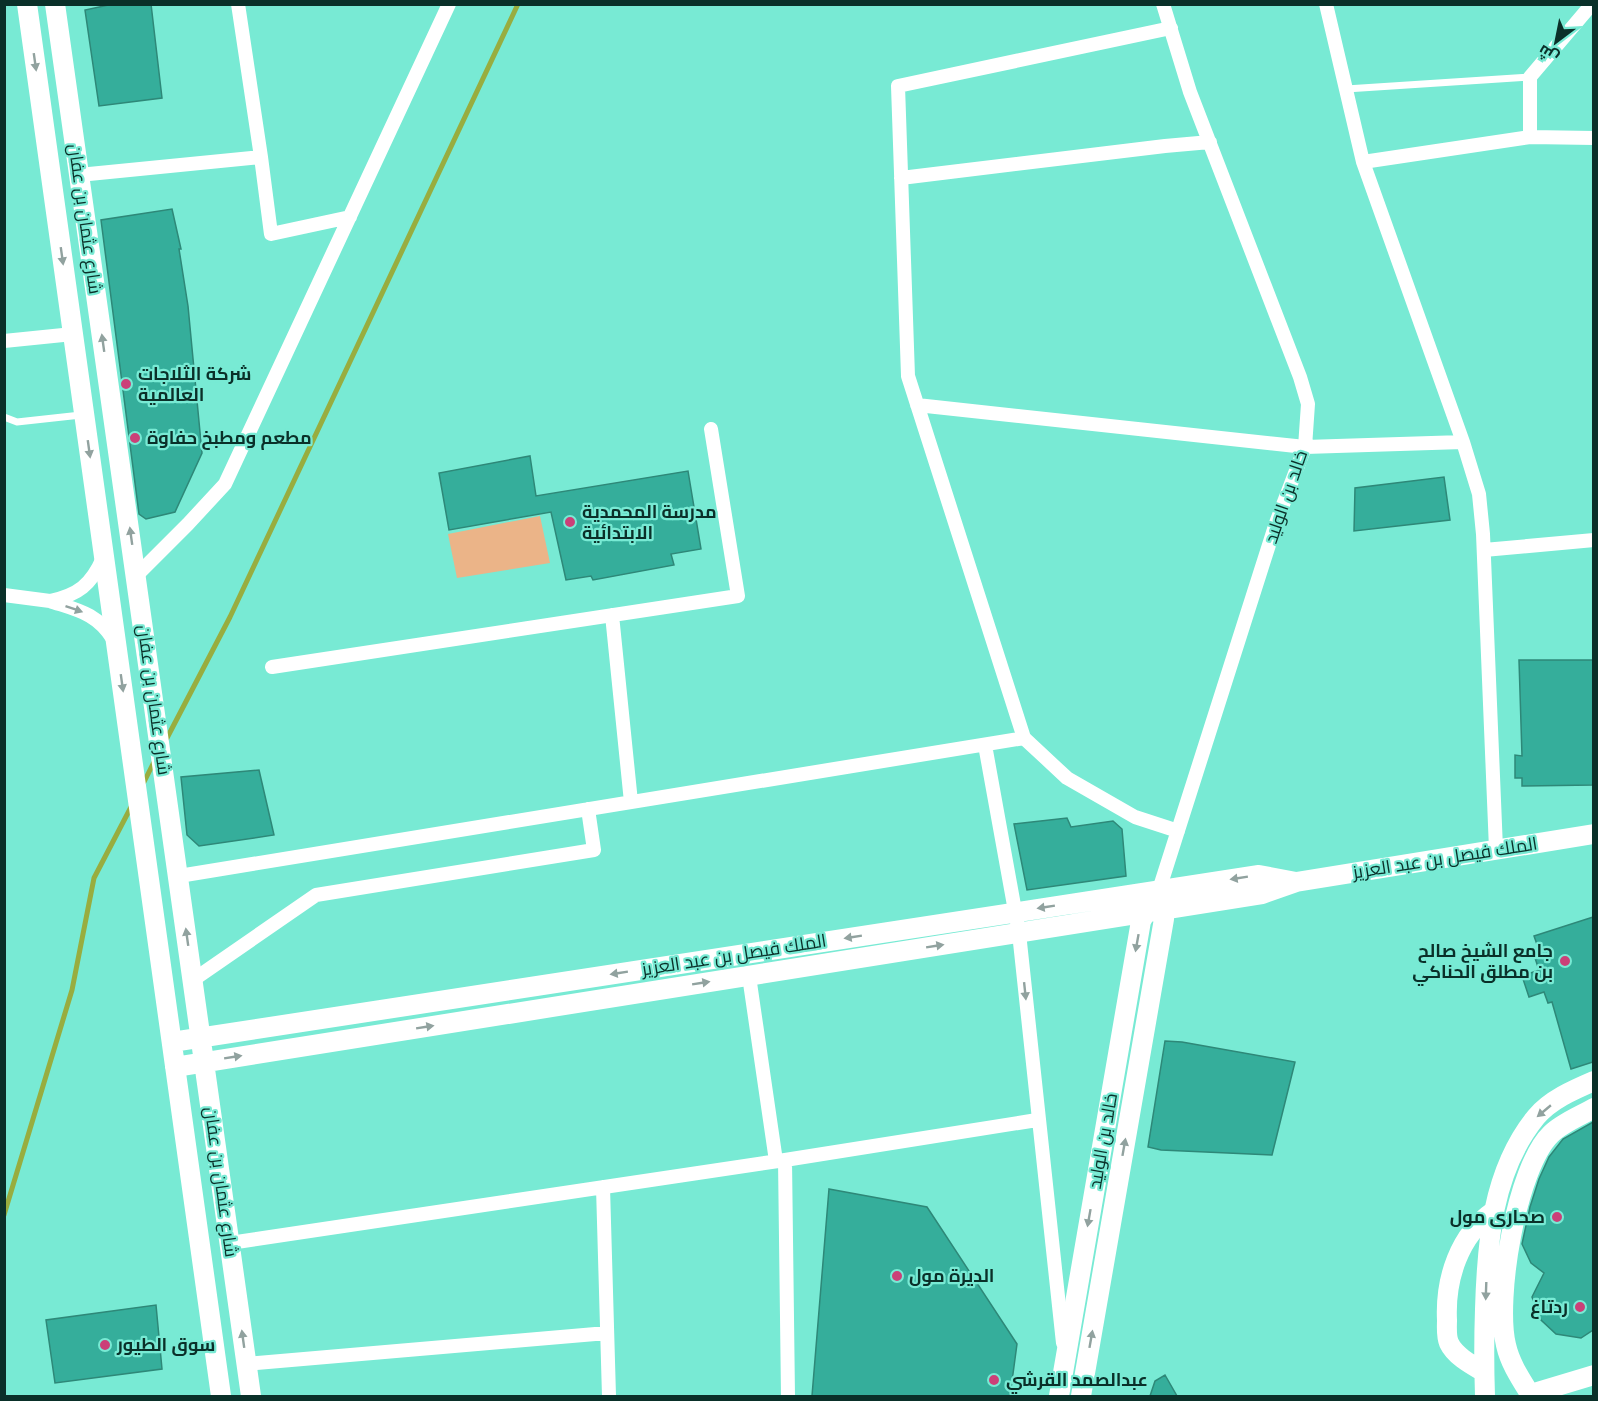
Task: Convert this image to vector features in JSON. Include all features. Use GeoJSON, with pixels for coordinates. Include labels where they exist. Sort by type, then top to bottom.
{"type":"FeatureCollection","features":[{"type":"Feature","properties":{"kind":"street","name":"شارع عثمان بن عفان"},"geometry":{"type":"LineString","coordinates":[[27,4],[221,1396]]}},
{"type":"Feature","properties":{"kind":"street","name":"شارع عثمان بن عفان"},"geometry":{"type":"LineString","coordinates":[[55,4],[251,1396]]}},
{"type":"Feature","properties":{"kind":"street"},"geometry":{"type":"LineString","coordinates":[[238,4],[271,234],[350,217]]}},
{"type":"Feature","properties":{"kind":"street"},"geometry":{"type":"LineString","coordinates":[[136,576],[225,484],[449,4]]}},
{"type":"Feature","properties":{"kind":"street","name":"خالد بن الوليد"},"geometry":{"type":"LineString","coordinates":[[1059,1396],[1141,921],[1154,912],[1159,890],[1276,523],[1305,447],[1308,404],[1300,377],[1190,92],[1163,4]]}},
{"type":"Feature","properties":{"kind":"street"},"geometry":{"type":"LineString","coordinates":[[1326,4],[1362,162],[1479,494],[1484,550],[1496,849]]}},
{"type":"Feature","properties":{"kind":"street"},"geometry":{"type":"LineString","coordinates":[[1530,137],[1530,77],[1592,4]]}},
{"type":"Feature","properties":{"kind":"street"},"geometry":{"type":"LineString","coordinates":[[1171,28],[898,86],[908,376],[1024,738],[1067,778],[1135,817],[1178,831]]}},
{"type":"Feature","properties":{"kind":"street"},"geometry":{"type":"LineString","coordinates":[[1362,162],[1530,137],[1593,138]]}},
{"type":"Feature","properties":{"kind":"street"},"geometry":{"type":"LineString","coordinates":[[901,178],[1210,142]]}},
{"type":"Feature","properties":{"kind":"street"},"geometry":{"type":"LineString","coordinates":[[79,175],[261,157]]}},
{"type":"Feature","properties":{"kind":"street"},"geometry":{"type":"LineString","coordinates":[[4,341],[73,334]]}},
{"type":"Feature","properties":{"kind":"street"},"geometry":{"type":"LineString","coordinates":[[917,405],[1305,447],[1462,442]]}},
{"type":"Feature","properties":{"kind":"street"},"geometry":{"type":"LineString","coordinates":[[272,667],[738,596],[711,429]]}},
{"type":"Feature","properties":{"kind":"street"},"geometry":{"type":"LineString","coordinates":[[1484,550],[1593,540]]}},
{"type":"Feature","properties":{"kind":"street"},"geometry":{"type":"LineString","coordinates":[[50,601],[72,596],[83,587],[96,573],[104,556]]}},
{"type":"Feature","properties":{"kind":"street"},"geometry":{"type":"LineString","coordinates":[[4,595],[50,601],[93,616],[106,627],[117,645]]}},
{"type":"Feature","properties":{"kind":"street"},"geometry":{"type":"LineString","coordinates":[[612,615],[632,802]]}},
{"type":"Feature","properties":{"kind":"street"},"geometry":{"type":"LineString","coordinates":[[178,876],[1024,738]]}},
{"type":"Feature","properties":{"kind":"street"},"geometry":{"type":"LineString","coordinates":[[985,745],[1019,933],[1037,1120],[1065,1360]]}},
{"type":"Feature","properties":{"kind":"street"},"geometry":{"type":"LineString","coordinates":[[194,980],[316,895],[594,850],[588,809]]}},
{"type":"Feature","properties":{"kind":"street","name":"الملك فيصل بن عبد العزيز"},"geometry":{"type":"LineString","coordinates":[[175,1067],[1154,912],[1262,894],[1296,882],[1593,834]]}},
{"type":"Feature","properties":{"kind":"street","name":"الملك فيصل بن عبد العزيز"},"geometry":{"type":"LineString","coordinates":[[172,1042],[1259,874],[1296,882]]}},
{"type":"Feature","properties":{"kind":"street","name":"خالد بن الوليد"},"geometry":{"type":"LineString","coordinates":[[1082,1396],[1164,919],[1154,912]]}},
{"type":"Feature","properties":{"kind":"street"},"geometry":{"type":"LineString","coordinates":[[749,976],[780,1161],[788,1396]]}},
{"type":"Feature","properties":{"kind":"street"},"geometry":{"type":"LineString","coordinates":[[1485,1396],[1486,1261],[1497,1195],[1514,1149],[1537,1116],[1565,1093],[1593,1081]]}},
{"type":"Feature","properties":{"kind":"street"},"geometry":{"type":"LineString","coordinates":[[1593,1108],[1551,1134],[1532,1161],[1516,1205],[1507,1265],[1503,1318],[1506,1344],[1511,1358],[1532,1395],[1593,1375]]}},
{"type":"Feature","properties":{"kind":"street"},"geometry":{"type":"LineString","coordinates":[[230,1243],[780,1161],[1037,1120]]}},
{"type":"Feature","properties":{"kind":"street"},"geometry":{"type":"LineString","coordinates":[[603,1187],[609,1396]]}},
{"type":"Feature","properties":{"kind":"street"},"geometry":{"type":"LineString","coordinates":[[1484,1372],[1463,1359],[1450,1344],[1447,1336],[1446,1302],[1451,1275],[1461,1250],[1475,1228],[1494,1211]]}},
{"type":"Feature","properties":{"kind":"street"},"geometry":{"type":"LineString","coordinates":[[246,1364],[607,1333]]}},
{"type":"Feature","properties":{"kind":"lane"},"geometry":{"type":"LineString","coordinates":[[1346,89],[1530,77]]}},
{"type":"Feature","properties":{"kind":"lane"},"geometry":{"type":"LineString","coordinates":[[4,417],[16,423],[84,414]]}},
{"type":"Feature","properties":{"kind":"shaded area"},"geometry":{"type":"Polygon","coordinates":[[[540,516],[550,563],[457,578],[448,534],[540,516]]]}},
{"type":"Feature","properties":{"kind":"building"},"geometry":{"type":"Polygon","coordinates":[[[113,4],[151,4],[162,98],[99,106],[85,10],[113,4]]]}},
{"type":"Feature","properties":{"kind":"building"},"geometry":{"type":"Polygon","coordinates":[[[172,209],[181,249],[179,249],[188,306],[202,453],[175,512],[146,519],[139,514],[101,220],[172,209]]]}},
{"type":"Feature","properties":{"kind":"building"},"geometry":{"type":"Polygon","coordinates":[[[530,456],[536,496],[688,471],[701,549],[671,554],[674,565],[593,580],[591,576],[566,580],[551,512],[449,530],[439,473],[530,456]]]}},
{"type":"Feature","properties":{"kind":"building"},"geometry":{"type":"Polygon","coordinates":[[[1444,477],[1450,520],[1354,531],[1355,488],[1444,477]]]}},
{"type":"Feature","properties":{"kind":"building"},"geometry":{"type":"Polygon","coordinates":[[[1519,660],[1593,660],[1593,785],[1522,786],[1522,778],[1515,778],[1515,755],[1522,756],[1519,660]]]}},
{"type":"Feature","properties":{"kind":"building"},"geometry":{"type":"Polygon","coordinates":[[[259,770],[274,835],[199,846],[187,835],[181,777],[259,770]]]}},
{"type":"Feature","properties":{"kind":"building"},"geometry":{"type":"Polygon","coordinates":[[[1067,818],[1071,827],[1113,821],[1122,829],[1126,876],[1027,890],[1014,824],[1067,818]]]}},
{"type":"Feature","properties":{"kind":"building","name":"جامع الشيخ صالح بن مطلق الحناكي"},"geometry":{"type":"Polygon","coordinates":[[[1593,917],[1593,1062],[1571,1069],[1552,1002],[1548,1003],[1544,992],[1529,997],[1522,976],[1539,970],[1533,952],[1539,950],[1534,936],[1593,917]]]}},
{"type":"Feature","properties":{"kind":"building"},"geometry":{"type":"Polygon","coordinates":[[[1165,1041],[1295,1062],[1272,1155],[1161,1150],[1148,1147],[1165,1041]]]}},
{"type":"Feature","properties":{"kind":"building","name":"صحارى مول"},"geometry":{"type":"Polygon","coordinates":[[[1593,1122],[1593,1330],[1581,1338],[1556,1334],[1541,1320],[1532,1297],[1544,1273],[1531,1263],[1522,1244],[1530,1207],[1549,1157],[1563,1139],[1593,1122]]]}},
{"type":"Feature","properties":{"kind":"building","name":"الديرة مول"},"geometry":{"type":"Polygon","coordinates":[[[829,1189],[927,1207],[1017,1344],[1010,1396],[812,1396],[829,1189]]]}},
{"type":"Feature","properties":{"kind":"building","name":"سوق الطيور"},"geometry":{"type":"Polygon","coordinates":[[[156,1305],[162,1369],[55,1383],[46,1320],[156,1305]]]}},
{"type":"Feature","properties":{"kind":"building"},"geometry":{"type":"Polygon","coordinates":[[[1165,1375],[1177,1396],[1150,1396],[1155,1381],[1165,1375]]]}},
{"type":"Feature","properties":{"kind":"waterway"},"geometry":{"type":"LineString","coordinates":[[167,738],[230,617],[518,4]]}},
{"type":"Feature","properties":{"kind":"waterway"},"geometry":{"type":"LineString","coordinates":[[144,782],[154,762]]}},
{"type":"Feature","properties":{"kind":"waterway"},"geometry":{"type":"LineString","coordinates":[[4,1215],[72,990],[94,878],[131,807]]}},
{"type":"Feature","properties":{"kind":"place","name":"شركة الثلاجات العالمية"},"geometry":{"type":"Point","coordinates":[126,384]}},
{"type":"Feature","properties":{"kind":"place","name":"مطعم ومطبخ حفاوة"},"geometry":{"type":"Point","coordinates":[135,438]}},
{"type":"Feature","properties":{"kind":"place","name":"مدرسة المحمدية الابتدائية"},"geometry":{"type":"Point","coordinates":[570,522]}},
{"type":"Feature","properties":{"kind":"place","name":"جامع الشيخ صالح بن مطلق الحناكي"},"geometry":{"type":"Point","coordinates":[1565,961]}},
{"type":"Feature","properties":{"kind":"place","name":"صحارى مول"},"geometry":{"type":"Point","coordinates":[1557,1217]}},
{"type":"Feature","properties":{"kind":"place","name":"الديرة مول"},"geometry":{"type":"Point","coordinates":[897,1276]}},
{"type":"Feature","properties":{"kind":"place","name":"ردتاغ"},"geometry":{"type":"Point","coordinates":[1580,1307]}},
{"type":"Feature","properties":{"kind":"place","name":"سوق الطيور"},"geometry":{"type":"Point","coordinates":[105,1345]}},
{"type":"Feature","properties":{"kind":"place","name":"عبدالصمد القرشي"},"geometry":{"type":"Point","coordinates":[994,1380]}}]}
